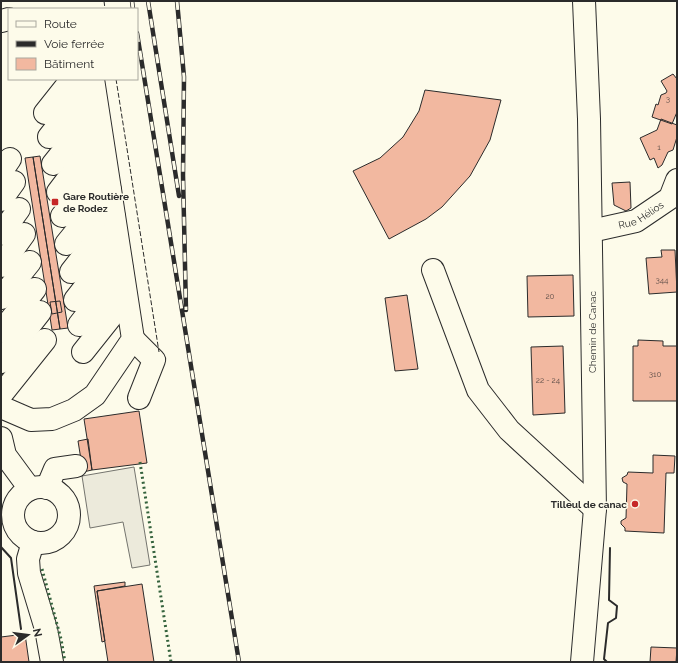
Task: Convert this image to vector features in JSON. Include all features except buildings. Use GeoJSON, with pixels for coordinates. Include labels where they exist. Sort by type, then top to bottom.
{"type":"FeatureCollection","features":[{"type":"Feature","properties":{"kind":"street","name":"Chemin de Canac"},"geometry":{"type":"LineString","coordinates":[[582,662],[595,509],[588,57],[584,1]]}},
{"type":"Feature","properties":{"kind":"street"},"geometry":{"type":"LineString","coordinates":[[86,80],[97,108],[131,331],[154,360],[140,398]]}},
{"type":"Feature","properties":{"kind":"street"},"geometry":{"type":"LineString","coordinates":[[45,113],[86,80]]}},
{"type":"Feature","properties":{"kind":"street"},"geometry":{"type":"LineString","coordinates":[[49,137],[86,80]]}},
{"type":"Feature","properties":{"kind":"street"},"geometry":{"type":"LineString","coordinates":[[53,164],[97,108]]}},
{"type":"Feature","properties":{"kind":"street"},"geometry":{"type":"LineString","coordinates":[[58,192],[101,135]]}},
{"type":"Feature","properties":{"kind":"street"},"geometry":{"type":"LineString","coordinates":[[62,216],[105,163]]}},
{"type":"Feature","properties":{"kind":"street"},"geometry":{"type":"LineString","coordinates":[[1,234],[10,205],[8,171]]}},
{"type":"Feature","properties":{"kind":"street","name":"Rue Hélios"},"geometry":{"type":"LineString","coordinates":[[591,231],[636,221],[670,198],[677,180]]}},
{"type":"Feature","properties":{"kind":"street"},"geometry":{"type":"LineString","coordinates":[[66,244],[110,190]]}},
{"type":"Feature","properties":{"kind":"street"},"geometry":{"type":"LineString","coordinates":[[71,272],[114,217]]}},
{"type":"Feature","properties":{"kind":"street"},"geometry":{"type":"LineString","coordinates":[[1,266],[24,234]]}},
{"type":"Feature","properties":{"kind":"street"},"geometry":{"type":"LineString","coordinates":[[75,300],[118,245]]}},
{"type":"Feature","properties":{"kind":"street"},"geometry":{"type":"LineString","coordinates":[[1,298],[30,262]]}},
{"type":"Feature","properties":{"kind":"street"},"geometry":{"type":"LineString","coordinates":[[79,325],[122,270]]}},
{"type":"Feature","properties":{"kind":"street"},"geometry":{"type":"LineString","coordinates":[[433,270],[478,390],[509,430],[595,509]]}},
{"type":"Feature","properties":{"kind":"street"},"geometry":{"type":"LineString","coordinates":[[1,332],[35,288]]}},
{"type":"Feature","properties":{"kind":"street"},"geometry":{"type":"LineString","coordinates":[[83,352],[126,298]]}},
{"type":"Feature","properties":{"kind":"street"},"geometry":{"type":"LineString","coordinates":[[1,362],[40,312]]}},
{"type":"Feature","properties":{"kind":"street"},"geometry":{"type":"LineString","coordinates":[[88,381],[131,331]]}},
{"type":"Feature","properties":{"kind":"street"},"geometry":{"type":"LineString","coordinates":[[1,407],[31,420],[52,419],[74,410],[95,395],[131,331]]}},
{"type":"Feature","properties":{"kind":"street"},"geometry":{"type":"LineString","coordinates":[[1,395],[45,340]]}},
{"type":"Feature","properties":{"kind":"street"},"geometry":{"type":"LineString","coordinates":[[1,438],[5,455],[38,489],[62,497],[69,514],[68,523],[58,537],[50,542],[33,542],[19,533],[13,517],[1,499]]}},
{"type":"Feature","properties":{"kind":"street"},"geometry":{"type":"LineString","coordinates":[[13,517],[17,501],[38,489],[55,469],[76,466]]}},
{"type":"Feature","properties":{"kind":"street"},"geometry":{"type":"LineString","coordinates":[[33,542],[28,559],[29,572],[46,629],[52,662]]}},
{"type":"Feature","properties":{"kind":"shaded area"},"geometry":{"type":"Polygon","coordinates":[[[134,467],[150,565],[132,568],[123,522],[90,528],[82,476],[134,467]]]}},
{"type":"Feature","properties":{"kind":"railway"},"geometry":{"type":"LineString","coordinates":[[132,1],[133,8]]}},
{"type":"Feature","properties":{"kind":"railway"},"geometry":{"type":"LineString","coordinates":[[148,1],[179,196]]}},
{"type":"Feature","properties":{"kind":"railway"},"geometry":{"type":"LineString","coordinates":[[177,1],[184,77],[183,175],[186,310]]}},
{"type":"Feature","properties":{"kind":"railway"},"geometry":{"type":"LineString","coordinates":[[138,39],[239,662]]}},
{"type":"Feature","properties":{"kind":"hedge"},"geometry":{"type":"LineString","coordinates":[[140,462],[171,662]]}},
{"type":"Feature","properties":{"kind":"hedge"},"geometry":{"type":"LineString","coordinates":[[42,569],[61,639],[65,662]]}},
{"type":"Feature","properties":{"kind":"fence"},"geometry":{"type":"LineString","coordinates":[[104,1],[105,8]]}},
{"type":"Feature","properties":{"kind":"fence"},"geometry":{"type":"LineString","coordinates":[[116,80],[159,352]]}},
{"type":"Feature","properties":{"kind":"wall"},"geometry":{"type":"LineString","coordinates":[[1,547],[11,558],[21,629]]}},
{"type":"Feature","properties":{"kind":"wall"},"geometry":{"type":"LineString","coordinates":[[607,662],[604,659],[608,623],[616,618],[617,606],[609,600],[610,548]]}},
{"type":"Feature","properties":{"kind":"place","name":"Gare Routière de Rodez"},"geometry":{"type":"Point","coordinates":[55,202]}},
{"type":"Feature","properties":{"kind":"place","name":"Tilleul de canac"},"geometry":{"type":"Point","coordinates":[635,504]}}]}
